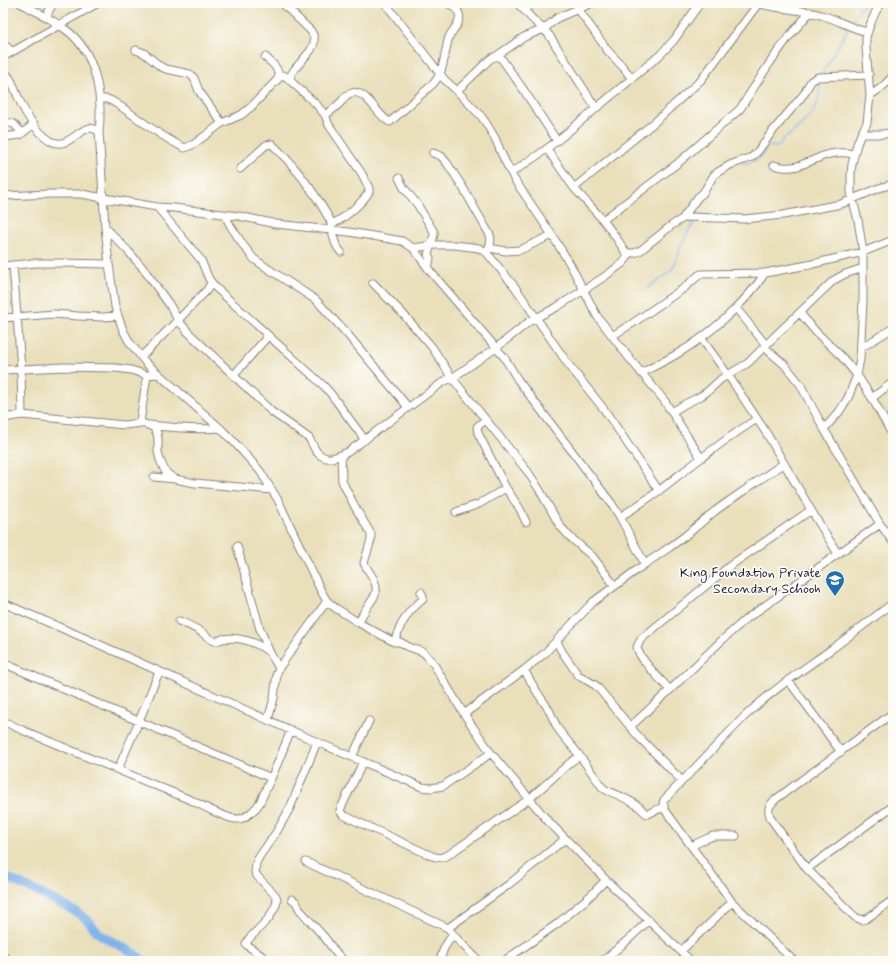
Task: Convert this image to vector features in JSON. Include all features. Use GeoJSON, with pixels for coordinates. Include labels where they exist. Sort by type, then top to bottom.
{"type":"FeatureCollection","features":[{"type":"Feature","properties":{"kind":"street"},"geometry":{"type":"LineString","coordinates":[[20,3],[70,32],[88,54],[94,71],[100,99],[99,131],[105,227],[109,264],[118,316],[126,336],[141,357],[158,374],[220,428],[255,465],[278,500],[327,601],[359,623],[394,642],[400,642],[423,652],[434,664],[464,714],[491,753],[548,821],[606,880],[691,961]]}},
{"type":"Feature","properties":{"kind":"street"},"geometry":{"type":"LineString","coordinates":[[46,17],[54,3]]}},
{"type":"Feature","properties":{"kind":"street"},"geometry":{"type":"LineString","coordinates":[[3,57],[98,3]]}},
{"type":"Feature","properties":{"kind":"street"},"geometry":{"type":"LineString","coordinates":[[385,3],[428,60],[486,123],[495,138],[511,173],[573,269],[597,316],[664,400],[701,458]]}},
{"type":"Feature","properties":{"kind":"street"},"geometry":{"type":"LineString","coordinates":[[325,115],[337,106],[347,95],[353,92],[364,97],[375,107],[386,121],[390,122],[434,84],[440,74],[450,35],[460,17],[458,12],[448,3]]}},
{"type":"Feature","properties":{"kind":"street"},"geometry":{"type":"LineString","coordinates":[[517,3],[539,26],[544,28],[550,34],[596,108]]}},
{"type":"Feature","properties":{"kind":"street"},"geometry":{"type":"LineString","coordinates":[[524,9],[534,3]]}},
{"type":"Feature","properties":{"kind":"street"},"geometry":{"type":"LineString","coordinates":[[457,91],[485,63],[524,37],[544,28],[557,18],[592,3]]}},
{"type":"Feature","properties":{"kind":"street"},"geometry":{"type":"LineString","coordinates":[[511,173],[547,149],[660,55],[700,3]]}},
{"type":"Feature","properties":{"kind":"street"},"geometry":{"type":"LineString","coordinates":[[574,188],[656,121],[701,80],[757,3],[810,12],[832,18],[858,30],[868,32]]}},
{"type":"Feature","properties":{"kind":"street"},"geometry":{"type":"LineString","coordinates":[[824,429],[848,398],[857,375],[861,348],[863,252],[858,220],[851,193],[851,174],[854,154],[866,123],[870,95],[866,48],[868,32],[876,11],[882,3]]}},
{"type":"Feature","properties":{"kind":"street"},"geometry":{"type":"LineString","coordinates":[[284,5],[311,31],[314,37],[314,43],[311,50],[294,70],[290,81]]}},
{"type":"Feature","properties":{"kind":"street"},"geometry":{"type":"LineString","coordinates":[[578,9],[608,51],[632,79]]}},
{"type":"Feature","properties":{"kind":"street"},"geometry":{"type":"LineString","coordinates":[[603,220],[678,163],[740,109],[787,39],[810,12]]}},
{"type":"Feature","properties":{"kind":"street"},"geometry":{"type":"LineString","coordinates":[[3,43],[12,52]]}},
{"type":"Feature","properties":{"kind":"street"},"geometry":{"type":"LineString","coordinates":[[136,50],[144,53],[161,67],[192,75],[199,91],[222,124]]}},
{"type":"Feature","properties":{"kind":"street"},"geometry":{"type":"LineString","coordinates":[[495,56],[501,58],[557,141]]}},
{"type":"Feature","properties":{"kind":"street"},"geometry":{"type":"LineString","coordinates":[[265,57],[276,66],[279,73],[279,78]]}},
{"type":"Feature","properties":{"kind":"street"},"geometry":{"type":"LineString","coordinates":[[3,71],[10,78],[21,103],[34,124],[53,142],[68,141],[90,128],[99,131]]}},
{"type":"Feature","properties":{"kind":"street"},"geometry":{"type":"LineString","coordinates":[[100,99],[112,101],[152,129],[185,148],[194,144],[222,124],[241,115],[251,107],[279,78],[283,75],[285,76],[316,104],[325,115],[329,125],[362,174],[369,190],[368,194],[332,227]]}},
{"type":"Feature","properties":{"kind":"street"},"geometry":{"type":"LineString","coordinates":[[682,219],[718,172],[730,165],[748,159],[758,151],[804,94],[813,79],[869,75]]}},
{"type":"Feature","properties":{"kind":"street"},"geometry":{"type":"LineString","coordinates":[[870,95],[879,90],[893,76]]}},
{"type":"Feature","properties":{"kind":"street"},"geometry":{"type":"LineString","coordinates":[[3,120],[14,124],[22,133]]}},
{"type":"Feature","properties":{"kind":"street"},"geometry":{"type":"LineString","coordinates":[[3,137],[20,134],[34,124]]}},
{"type":"Feature","properties":{"kind":"street"},"geometry":{"type":"LineString","coordinates":[[861,134],[884,134],[893,132]]}},
{"type":"Feature","properties":{"kind":"street"},"geometry":{"type":"LineString","coordinates":[[240,169],[266,145],[272,144],[286,158],[314,192],[328,216],[338,249],[341,252]]}},
{"type":"Feature","properties":{"kind":"street"},"geometry":{"type":"LineString","coordinates":[[547,149],[574,188],[603,220],[628,253],[635,253],[641,250],[672,225],[689,217],[744,219],[766,217],[841,204],[879,188],[893,184]]}},
{"type":"Feature","properties":{"kind":"street"},"geometry":{"type":"LineString","coordinates":[[774,165],[794,167],[837,153],[846,152],[854,154]]}},
{"type":"Feature","properties":{"kind":"street"},"geometry":{"type":"LineString","coordinates":[[433,153],[441,156],[447,163],[490,235],[491,242],[487,250]]}},
{"type":"Feature","properties":{"kind":"street"},"geometry":{"type":"LineString","coordinates":[[399,178],[404,188],[418,204],[434,231],[434,236],[428,253],[430,258],[428,268]]}},
{"type":"Feature","properties":{"kind":"street"},"geometry":{"type":"LineString","coordinates":[[3,196],[81,194],[157,207],[239,216],[276,224],[332,227],[349,232],[402,241],[413,248],[428,268],[496,348],[518,380],[604,493],[620,517],[645,564]]}},
{"type":"Feature","properties":{"kind":"street"},"geometry":{"type":"LineString","coordinates":[[157,207],[201,260],[211,283],[324,386],[365,440]]}},
{"type":"Feature","properties":{"kind":"street"},"geometry":{"type":"LineString","coordinates":[[225,215],[243,245],[254,259],[316,300],[348,335],[408,407]]}},
{"type":"Feature","properties":{"kind":"street"},"geometry":{"type":"LineString","coordinates":[[105,227],[142,267],[169,304],[178,320],[188,332],[272,412],[309,438],[318,454],[326,458],[332,458],[348,452],[443,382],[452,378],[496,348],[536,317],[557,307],[604,277],[623,263],[627,258],[628,253]]}},
{"type":"Feature","properties":{"kind":"street"},"geometry":{"type":"LineString","coordinates":[[413,248],[439,244],[464,245],[487,250],[520,250],[552,235]]}},
{"type":"Feature","properties":{"kind":"street"},"geometry":{"type":"LineString","coordinates":[[612,336],[679,292],[699,275],[765,273],[863,252],[893,240]]}},
{"type":"Feature","properties":{"kind":"street"},"geometry":{"type":"LineString","coordinates":[[487,250],[515,287],[568,364],[608,415],[659,491]]}},
{"type":"Feature","properties":{"kind":"street"},"geometry":{"type":"LineString","coordinates":[[3,266],[60,262],[109,264]]}},
{"type":"Feature","properties":{"kind":"street"},"geometry":{"type":"LineString","coordinates":[[13,265],[21,368],[22,415]]}},
{"type":"Feature","properties":{"kind":"street"},"geometry":{"type":"LineString","coordinates":[[672,412],[701,396],[721,379],[748,363],[834,280],[845,274],[863,268]]}},
{"type":"Feature","properties":{"kind":"street"},"geometry":{"type":"LineString","coordinates":[[641,373],[675,355],[701,338],[720,323],[758,284],[765,273]]}},
{"type":"Feature","properties":{"kind":"street"},"geometry":{"type":"LineString","coordinates":[[141,357],[207,290],[211,283]]}},
{"type":"Feature","properties":{"kind":"street"},"geometry":{"type":"LineString","coordinates":[[373,283],[432,347],[452,378],[528,472],[560,526],[593,557],[614,586]]}},
{"type":"Feature","properties":{"kind":"street"},"geometry":{"type":"LineString","coordinates":[[736,308],[765,346],[784,364],[800,384],[824,429],[880,524],[893,542]]}},
{"type":"Feature","properties":{"kind":"street"},"geometry":{"type":"LineString","coordinates":[[800,312],[816,332],[842,357],[857,375],[872,398],[893,436]]}},
{"type":"Feature","properties":{"kind":"street"},"geometry":{"type":"LineString","coordinates":[[3,318],[54,314],[97,317],[118,316]]}},
{"type":"Feature","properties":{"kind":"street"},"geometry":{"type":"LineString","coordinates":[[861,348],[893,328]]}},
{"type":"Feature","properties":{"kind":"street"},"geometry":{"type":"LineString","coordinates":[[234,375],[268,336]]}},
{"type":"Feature","properties":{"kind":"street"},"geometry":{"type":"LineString","coordinates":[[701,338],[728,375],[770,439],[838,554]]}},
{"type":"Feature","properties":{"kind":"street"},"geometry":{"type":"LineString","coordinates":[[3,370],[63,367],[116,368],[147,374],[158,374]]}},
{"type":"Feature","properties":{"kind":"street"},"geometry":{"type":"LineString","coordinates":[[140,422],[147,374]]}},
{"type":"Feature","properties":{"kind":"street"},"geometry":{"type":"LineString","coordinates":[[872,398],[893,382]]}},
{"type":"Feature","properties":{"kind":"street"},"geometry":{"type":"LineString","coordinates":[[3,418],[22,415],[124,425],[140,422],[149,425],[188,429],[220,428]]}},
{"type":"Feature","properties":{"kind":"street"},"geometry":{"type":"LineString","coordinates":[[620,517],[659,491],[701,458],[757,419]]}},
{"type":"Feature","properties":{"kind":"street"},"geometry":{"type":"LineString","coordinates":[[485,420],[478,427],[478,433],[506,488],[520,509],[526,522]]}},
{"type":"Feature","properties":{"kind":"street"},"geometry":{"type":"LineString","coordinates":[[149,425],[158,435],[158,452],[162,466],[169,475],[175,479]]}},
{"type":"Feature","properties":{"kind":"street"},"geometry":{"type":"LineString","coordinates":[[341,455],[342,481],[371,534],[371,540],[364,563],[374,580],[377,589],[374,598],[362,615],[359,623]]}},
{"type":"Feature","properties":{"kind":"street"},"geometry":{"type":"LineString","coordinates":[[464,714],[545,653],[593,602],[685,536],[715,511],[784,464]]}},
{"type":"Feature","properties":{"kind":"street"},"geometry":{"type":"LineString","coordinates":[[154,477],[195,483],[272,490]]}},
{"type":"Feature","properties":{"kind":"street"},"geometry":{"type":"LineString","coordinates":[[456,512],[479,504],[506,488]]}},
{"type":"Feature","properties":{"kind":"street"},"geometry":{"type":"LineString","coordinates":[[670,690],[639,652],[637,647],[639,642],[727,568],[811,510]]}},
{"type":"Feature","properties":{"kind":"street"},"geometry":{"type":"LineString","coordinates":[[630,727],[746,619],[880,524]]}},
{"type":"Feature","properties":{"kind":"street"},"geometry":{"type":"LineString","coordinates":[[237,546],[260,629],[270,653],[279,668]]}},
{"type":"Feature","properties":{"kind":"street"},"geometry":{"type":"LineString","coordinates":[[394,642],[401,625],[410,611],[423,599],[421,592]]}},
{"type":"Feature","properties":{"kind":"street"},"geometry":{"type":"LineString","coordinates":[[268,720],[274,698],[279,668],[327,601]]}},
{"type":"Feature","properties":{"kind":"street"},"geometry":{"type":"LineString","coordinates":[[3,603],[427,789],[437,788],[448,783],[491,753]]}},
{"type":"Feature","properties":{"kind":"street"},"geometry":{"type":"LineString","coordinates":[[794,961],[732,902],[664,807],[664,800],[744,716],[766,697],[893,603]]}},
{"type":"Feature","properties":{"kind":"street"},"geometry":{"type":"LineString","coordinates":[[179,621],[192,626],[213,640],[217,641],[222,639],[240,638],[262,647],[270,653]]}},
{"type":"Feature","properties":{"kind":"street"},"geometry":{"type":"LineString","coordinates":[[557,641],[561,650],[578,675],[599,689],[630,727],[682,781]]}},
{"type":"Feature","properties":{"kind":"street"},"geometry":{"type":"LineString","coordinates":[[545,653],[553,652],[567,658]]}},
{"type":"Feature","properties":{"kind":"street"},"geometry":{"type":"LineString","coordinates":[[3,663],[271,778]]}},
{"type":"Feature","properties":{"kind":"street"},"geometry":{"type":"LineString","coordinates":[[524,670],[549,710],[557,727],[602,787],[636,804],[645,814],[664,807]]}},
{"type":"Feature","properties":{"kind":"street"},"geometry":{"type":"LineString","coordinates":[[118,769],[159,672]]}},
{"type":"Feature","properties":{"kind":"street"},"geometry":{"type":"LineString","coordinates":[[788,680],[841,752]]}},
{"type":"Feature","properties":{"kind":"street"},"geometry":{"type":"LineString","coordinates":[[893,713],[776,799],[771,803],[768,813],[807,869],[855,917],[862,920],[866,919],[893,900]]}},
{"type":"Feature","properties":{"kind":"street"},"geometry":{"type":"LineString","coordinates":[[3,721],[216,812],[238,819],[246,816],[259,804],[291,730]]}},
{"type":"Feature","properties":{"kind":"street"},"geometry":{"type":"LineString","coordinates":[[352,757],[369,721]]}},
{"type":"Feature","properties":{"kind":"street"},"geometry":{"type":"LineString","coordinates":[[269,961],[246,944],[271,916],[277,900],[276,896],[257,876],[256,863],[281,825],[290,808],[317,742]]}},
{"type":"Feature","properties":{"kind":"street"},"geometry":{"type":"LineString","coordinates":[[363,762],[341,808],[341,813],[439,858],[448,855],[529,799],[572,761],[580,756]]}},
{"type":"Feature","properties":{"kind":"street"},"geometry":{"type":"LineString","coordinates":[[807,869],[893,806]]}},
{"type":"Feature","properties":{"kind":"street"},"geometry":{"type":"LineString","coordinates":[[691,846],[713,836],[736,836]]}},
{"type":"Feature","properties":{"kind":"street"},"geometry":{"type":"LineString","coordinates":[[440,960],[451,931],[565,839]]}},
{"type":"Feature","properties":{"kind":"street"},"geometry":{"type":"LineString","coordinates":[[306,862],[451,931],[479,961]]}},
{"type":"Feature","properties":{"kind":"street"},"geometry":{"type":"LineString","coordinates":[[504,961],[557,924],[589,897],[606,880]]}},
{"type":"Feature","properties":{"kind":"street"},"geometry":{"type":"LineString","coordinates":[[292,899],[344,961]]}},
{"type":"Feature","properties":{"kind":"street"},"geometry":{"type":"LineString","coordinates":[[682,951],[732,902]]}},
{"type":"Feature","properties":{"kind":"street"},"geometry":{"type":"LineString","coordinates":[[603,961],[649,920]]}},
{"type":"Feature","properties":{"kind":"street"},"geometry":{"type":"LineString","coordinates":[[3,956],[10,961]]}},
{"type":"Feature","properties":{"kind":"waterway"},"geometry":{"type":"LineString","coordinates":[[851,24],[856,14],[865,3]]}},
{"type":"Feature","properties":{"kind":"waterway"},"geometry":{"type":"LineString","coordinates":[[823,74],[848,29]]}},
{"type":"Feature","properties":{"kind":"waterway"},"geometry":{"type":"LineString","coordinates":[[743,163],[756,160],[769,146],[779,146],[782,140],[790,135],[806,120],[813,112],[817,104],[821,79]]}},
{"type":"Feature","properties":{"kind":"waterway"},"geometry":{"type":"LineString","coordinates":[[696,216],[698,202]]}},
{"type":"Feature","properties":{"kind":"waterway"},"geometry":{"type":"LineString","coordinates":[[648,288],[670,272],[695,219]]}},
{"type":"Feature","properties":{"kind":"waterway"},"geometry":{"type":"LineString","coordinates":[[3,876],[75,912],[87,920],[100,934],[134,953],[144,961]]}},
{"type":"Feature","properties":{"kind":"place","name":"King Foundation Private Secondary Schooh"},"geometry":{"type":"Point","coordinates":[835,597]}}]}
